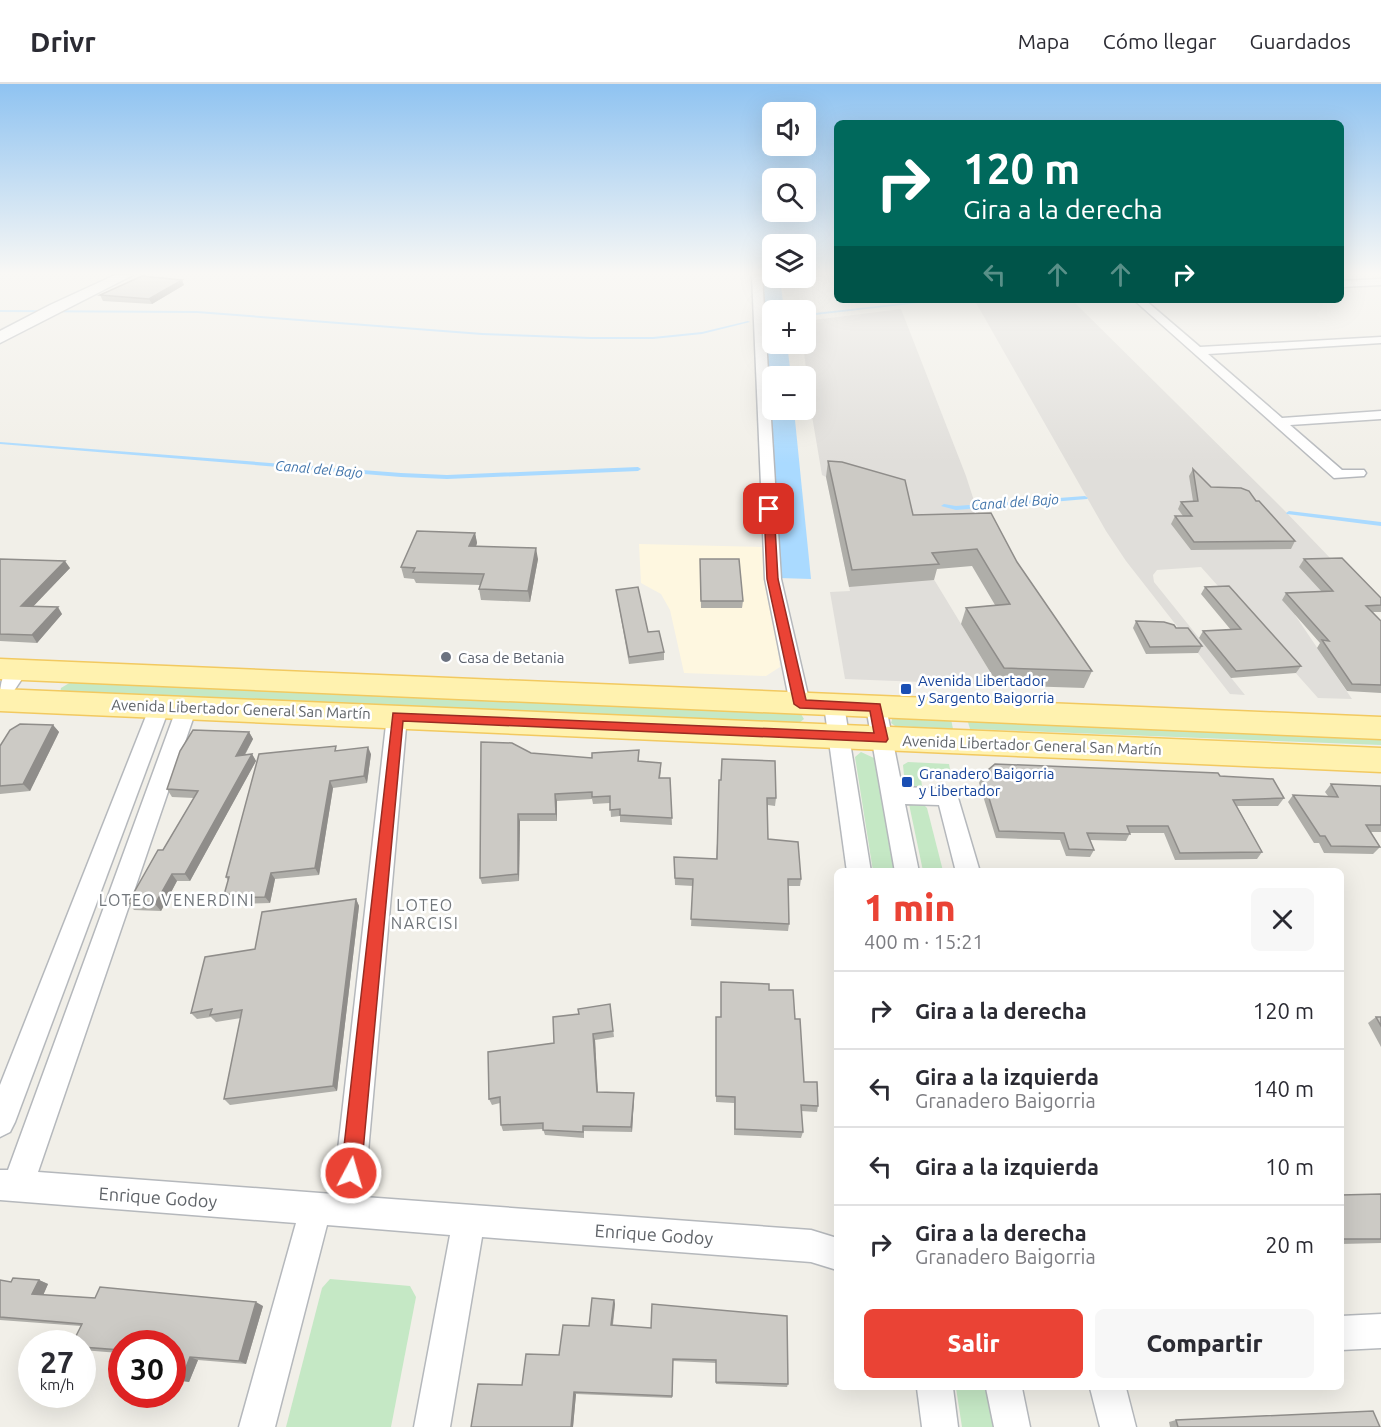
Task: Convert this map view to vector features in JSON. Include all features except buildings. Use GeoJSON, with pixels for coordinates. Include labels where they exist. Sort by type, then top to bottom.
{"type":"FeatureCollection","features":[{"type":"Feature","properties":{"kind":"main road","name":"Avenida Libertador General San Martín"},"geometry":{"type":"LineString","coordinates":[[9,669],[1381,728]]}},
{"type":"Feature","properties":{"kind":"main road","name":"Avenida Libertador General San Martín"},"geometry":{"type":"LineString","coordinates":[[0,698],[1381,760]]}},
{"type":"Feature","properties":{"kind":"street"},"geometry":{"type":"LineString","coordinates":[[760,338],[773,579],[800,704]]}},
{"type":"Feature","properties":{"kind":"street"},"geometry":{"type":"LineString","coordinates":[[1183,338],[1339,475],[1359,473],[1341,458]]}},
{"type":"Feature","properties":{"kind":"street"},"geometry":{"type":"LineString","coordinates":[[1199,338],[1315,436]]}},
{"type":"Feature","properties":{"kind":"street"},"geometry":{"type":"LineString","coordinates":[[1198,351],[1381,340]]}},
{"type":"Feature","properties":{"kind":"street"},"geometry":{"type":"LineString","coordinates":[[1278,422],[1381,415]]}},
{"type":"Feature","properties":{"kind":"street"},"geometry":{"type":"LineString","coordinates":[[0,698],[9,669]]}},
{"type":"Feature","properties":{"kind":"street"},"geometry":{"type":"LineString","coordinates":[[834,705],[858,868]]}},
{"type":"Feature","properties":{"kind":"street"},"geometry":{"type":"LineString","coordinates":[[0,1122],[174,706]]}},
{"type":"Feature","properties":{"kind":"street"},"geometry":{"type":"LineString","coordinates":[[9,1186],[174,706]]}},
{"type":"Feature","properties":{"kind":"street"},"geometry":{"type":"LineString","coordinates":[[876,707],[906,868]]}},
{"type":"Feature","properties":{"kind":"street"},"geometry":{"type":"LineString","coordinates":[[257,1427],[331,1210],[397,716]]}},
{"type":"Feature","properties":{"kind":"street"},"geometry":{"type":"LineString","coordinates":[[892,795],[948,797],[967,868]]}},
{"type":"Feature","properties":{"kind":"street","name":"Enrique Godoy"},"geometry":{"type":"LineString","coordinates":[[9,1186],[811,1246],[834,1253]]}},
{"type":"Feature","properties":{"kind":"street"},"geometry":{"type":"LineString","coordinates":[[432,1427],[469,1220]]}},
{"type":"Feature","properties":{"kind":"street"},"geometry":{"type":"LineString","coordinates":[[1344,1333],[1381,1331]]}},
{"type":"Feature","properties":{"kind":"street"},"geometry":{"type":"LineString","coordinates":[[935,1390],[940,1427]]}},
{"type":"Feature","properties":{"kind":"street"},"geometry":{"type":"LineString","coordinates":[[1004,1390],[1012,1427]]}},
{"type":"Feature","properties":{"kind":"street"},"geometry":{"type":"LineString","coordinates":[[1109,1390],[1119,1427]]}},
{"type":"Feature","properties":{"kind":"shaded area"},"geometry":{"type":"Polygon","coordinates":[[[816,338],[912,338],[977,510],[1002,559],[924,563],[998,685],[845,679],[830,592],[850,591],[826,477],[822,475],[813,420],[816,420],[816,366],[806,366],[804,354],[816,354],[816,338]]]}},
{"type":"Feature","properties":{"kind":"shaded area"},"geometry":{"type":"Polygon","coordinates":[[[996,338],[1110,338],[1283,509],[1381,611],[1295,615],[1352,699],[1318,698],[1201,567],[1157,570],[1153,575],[1154,582],[1245,695],[1230,694],[1126,561],[1106,531],[996,338]]]}},
{"type":"Feature","properties":{"kind":"shaded area"},"geometry":{"type":"Polygon","coordinates":[[[639,544],[765,547],[780,667],[766,676],[684,673],[670,610],[661,594],[641,583],[639,544]]]}},
{"type":"Feature","properties":{"kind":"green space"},"geometry":{"type":"Polygon","coordinates":[[[71,682],[797,712],[804,719],[799,723],[60,693],[61,688],[71,682]]]}},
{"type":"Feature","properties":{"kind":"green space"},"geometry":{"type":"Polygon","coordinates":[[[893,716],[951,719],[953,729],[895,726],[891,723],[893,716]]]}},
{"type":"Feature","properties":{"kind":"green space"},"geometry":{"type":"Polygon","coordinates":[[[967,719],[1381,736],[1381,745],[970,729],[967,719]]]}},
{"type":"Feature","properties":{"kind":"green space"},"geometry":{"type":"Polygon","coordinates":[[[861,752],[874,758],[893,868],[873,868],[855,757],[861,752]]]}},
{"type":"Feature","properties":{"kind":"green space"},"geometry":{"type":"Polygon","coordinates":[[[908,762],[949,764],[952,780],[921,779],[922,786],[910,788],[905,785],[903,765],[908,762]]]}},
{"type":"Feature","properties":{"kind":"green space"},"geometry":{"type":"Polygon","coordinates":[[[922,803],[927,808],[942,868],[922,868],[909,804],[922,803]]]}},
{"type":"Feature","properties":{"kind":"green space"},"geometry":{"type":"Polygon","coordinates":[[[330,1279],[410,1286],[416,1297],[391,1427],[286,1427],[322,1288],[330,1279]]]}},
{"type":"Feature","properties":{"kind":"green space"},"geometry":{"type":"Polygon","coordinates":[[[956,1390],[987,1390],[994,1427],[962,1427],[956,1390]]]}},
{"type":"Feature","properties":{"kind":"water"},"geometry":{"type":"Polygon","coordinates":[[[767,354],[788,354],[790,366],[768,366],[767,354]]]}},
{"type":"Feature","properties":{"kind":"water"},"geometry":{"type":"Polygon","coordinates":[[[771,420],[795,420],[811,579],[779,578],[771,420]]]}},
{"type":"Feature","properties":{"kind":"waterway"},"geometry":{"type":"LineString","coordinates":[[581,338],[656,338]]}},
{"type":"Feature","properties":{"kind":"waterway","name":"Canal del Bajo"},"geometry":{"type":"LineString","coordinates":[[0,443],[447,477],[638,469]]}},
{"type":"Feature","properties":{"kind":"waterway","name":"Canal del Bajo"},"geometry":{"type":"LineString","coordinates":[[944,506],[956,508],[1085,498]]}},
{"type":"Feature","properties":{"kind":"waterway","name":"Canal del Bajo"},"geometry":{"type":"LineString","coordinates":[[1289,513],[1381,524]]}},
{"type":"Feature","properties":{"kind":"place","name":"Casa de Betania"},"geometry":{"type":"Point","coordinates":[446,657]}},
{"type":"Feature","properties":{"kind":"place","name":"Avenida Libertador y Sargento Baigorria"},"geometry":{"type":"Point","coordinates":[906,689]}},
{"type":"Feature","properties":{"kind":"place","name":"Granadero Baigorria y Libertador"},"geometry":{"type":"Point","coordinates":[907,782]}},
{"type":"Feature","properties":{"kind":"district","name":"LOTEO VENERDINI"},"geometry":{"type":"Point","coordinates":[177,900]}},
{"type":"Feature","properties":{"kind":"district","name":"LOTEO NARCISI"},"geometry":{"type":"Point","coordinates":[425,914]}},
{"type":"Feature","properties":{"kind":"route"},"geometry":{"type":"LineString","coordinates":[[351,1173],[397,716],[882,739],[876,707],[800,704],[773,579],[769,509]]}}]}
